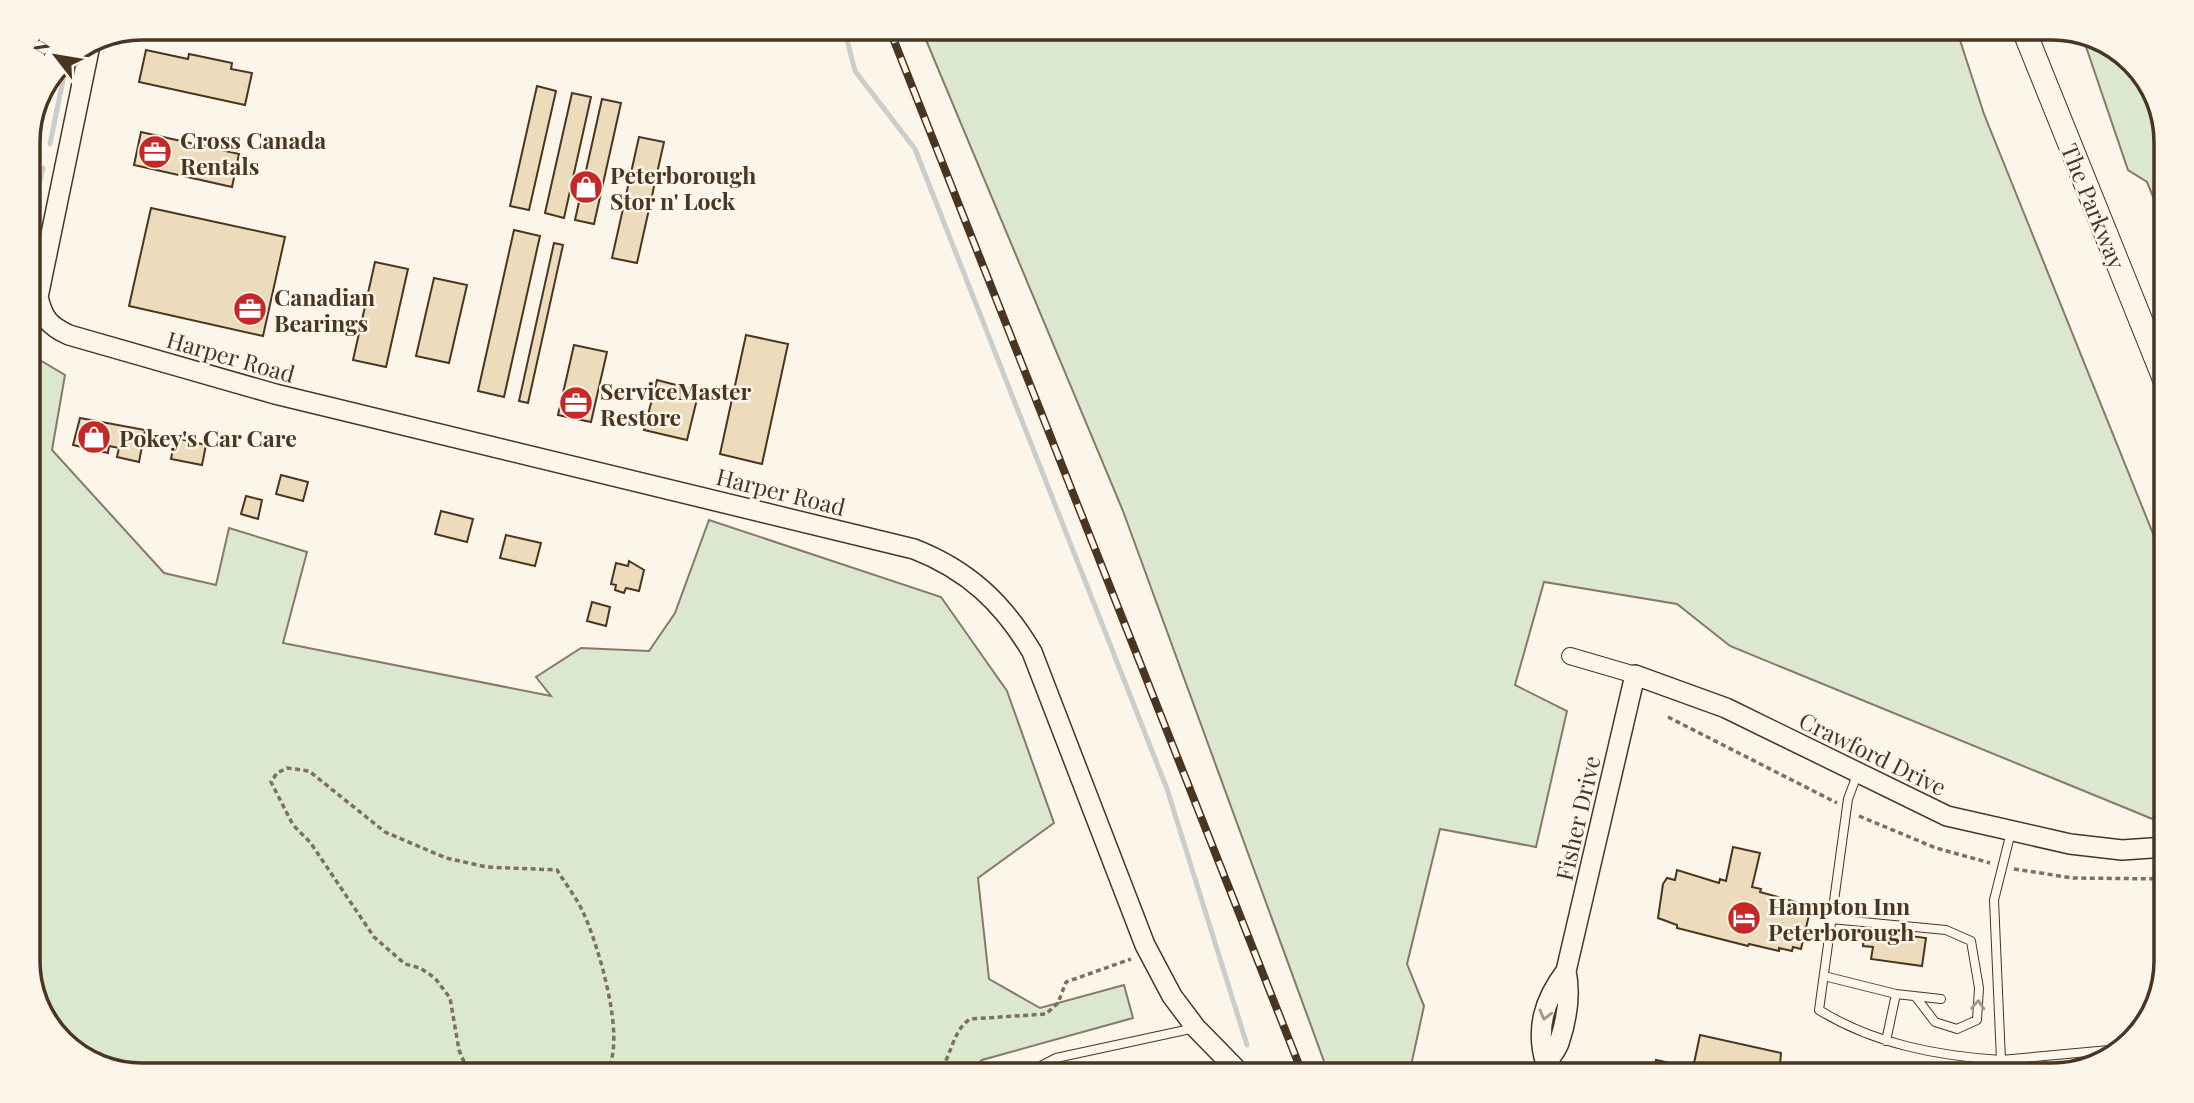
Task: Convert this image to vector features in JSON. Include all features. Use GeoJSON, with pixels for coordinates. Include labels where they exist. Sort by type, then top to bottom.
{"type":"FeatureCollection","features":[{"type":"Feature","properties":{"kind":"main road","name":"The Parkway"},"geometry":{"type":"LineString","coordinates":[[2028,40],[2154,353]]}},
{"type":"Feature","properties":{"kind":"street","name":"Harper Road"},"geometry":{"type":"LineString","coordinates":[[40,287],[81,91]]}},
{"type":"Feature","properties":{"kind":"street","name":"Harper Road"},"geometry":{"type":"LineString","coordinates":[[40,306],[42,314],[52,327],[69,335],[275,394],[914,548],[957,569],[996,601],[1016,625],[1032,652],[1145,945],[1172,996],[1196,1028],[1230,1063]]}},
{"type":"Feature","properties":{"kind":"street","name":"Crawford Drive"},"geometry":{"type":"LineString","coordinates":[[1570,656],[1634,675],[1726,708],[1857,775],[1947,816],[2011,832],[2122,849],[2154,848]]}},
{"type":"Feature","properties":{"kind":"street","name":"Fisher Drive"},"geometry":{"type":"LineString","coordinates":[[1548,1063],[1559,1045],[1571,993],[1566,971],[1634,675]]}},
{"type":"Feature","properties":{"kind":"lane"},"geometry":{"type":"LineString","coordinates":[[1857,775],[1847,808],[1819,1010],[1841,1024],[1886,1041],[1952,1057],[2001,1060],[2099,1051]]}},
{"type":"Feature","properties":{"kind":"lane"},"geometry":{"type":"LineString","coordinates":[[2001,1060],[1994,900],[2011,832]]}},
{"type":"Feature","properties":{"kind":"lane"},"geometry":{"type":"LineString","coordinates":[[1831,919],[1946,930],[1971,941],[1979,989],[1977,1020],[1957,1030],[1935,1021],[1915,996]]}},
{"type":"Feature","properties":{"kind":"lane"},"geometry":{"type":"LineString","coordinates":[[1824,976],[1896,994],[1941,999]]}},
{"type":"Feature","properties":{"kind":"lane"},"geometry":{"type":"LineString","coordinates":[[1886,1041],[1896,994]]}},
{"type":"Feature","properties":{"kind":"lane"},"geometry":{"type":"LineString","coordinates":[[1046,1063],[1056,1058],[1196,1028]]}},
{"type":"Feature","properties":{"kind":"path"},"geometry":{"type":"LineString","coordinates":[[1668,717],[1847,808],[1865,820],[1936,848],[2001,867],[2073,878],[2154,879]]}},
{"type":"Feature","properties":{"kind":"path"},"geometry":{"type":"LineString","coordinates":[[464,1063],[450,998],[435,978],[420,968],[405,964],[374,937],[310,842],[293,825],[271,782],[277,773],[286,768],[309,771],[385,832],[446,858],[487,867],[557,870],[583,912],[615,1023],[611,1063]]}},
{"type":"Feature","properties":{"kind":"path"},"geometry":{"type":"LineString","coordinates":[[946,1063],[961,1025],[970,1019],[1046,1013],[1058,1003],[1066,982],[1136,957]]}},
{"type":"Feature","properties":{"kind":"green space"},"geometry":{"type":"Polygon","coordinates":[[[926,40],[1960,40],[1984,114],[2154,536],[2154,820],[1730,646],[1677,604],[1544,582],[1515,685],[1567,711],[1536,847],[1440,829],[1407,964],[1424,1006],[1412,1063],[1325,1063],[1123,511],[926,40]]]}},
{"type":"Feature","properties":{"kind":"green space"},"geometry":{"type":"Polygon","coordinates":[[[2086,47],[2108,57],[2119,66],[2143,97],[2154,136],[2154,199],[2147,182],[2128,170],[2086,47]]]}},
{"type":"Feature","properties":{"kind":"green space"},"geometry":{"type":"Polygon","coordinates":[[[40,360],[65,375],[52,450],[164,573],[216,585],[229,528],[307,552],[283,643],[551,696],[536,677],[581,648],[649,651],[675,613],[709,520],[941,597],[1007,691],[1054,823],[978,878],[989,979],[1040,1008],[1124,985],[1133,1018],[979,1063],[143,1063],[116,1059],[86,1046],[57,1017],[46,993],[40,967],[40,360]]]}},
{"type":"Feature","properties":{"kind":"building"},"geometry":{"type":"Polygon","coordinates":[[[146,50],[188,59],[189,54],[232,63],[231,69],[252,73],[245,105],[139,82],[146,50]]]}},
{"type":"Feature","properties":{"kind":"building"},"geometry":{"type":"Polygon","coordinates":[[[537,86],[556,91],[529,210],[510,206],[537,86]]]}},
{"type":"Feature","properties":{"kind":"building"},"geometry":{"type":"Polygon","coordinates":[[[572,93],[591,97],[564,218],[545,213],[572,93]]]}},
{"type":"Feature","properties":{"kind":"building"},"geometry":{"type":"Polygon","coordinates":[[[602,99],[621,103],[594,224],[575,220],[602,99]]]}},
{"type":"Feature","properties":{"kind":"building"},"geometry":{"type":"Polygon","coordinates":[[[141,132],[239,154],[232,187],[134,165],[141,132]]]}},
{"type":"Feature","properties":{"kind":"building"},"geometry":{"type":"Polygon","coordinates":[[[639,137],[664,142],[637,263],[612,258],[639,137]]]}},
{"type":"Feature","properties":{"kind":"building"},"geometry":{"type":"Polygon","coordinates":[[[151,208],[285,237],[263,336],[129,306],[151,208]]]}},
{"type":"Feature","properties":{"kind":"building"},"geometry":{"type":"Polygon","coordinates":[[[514,230],[540,236],[504,397],[478,391],[514,230]]]}},
{"type":"Feature","properties":{"kind":"building"},"geometry":{"type":"Polygon","coordinates":[[[554,243],[563,245],[528,403],[519,401],[554,243]]]}},
{"type":"Feature","properties":{"kind":"building"},"geometry":{"type":"Polygon","coordinates":[[[375,262],[408,269],[386,367],[353,360],[375,262]]]}},
{"type":"Feature","properties":{"kind":"building"},"geometry":{"type":"Polygon","coordinates":[[[434,278],[467,285],[449,363],[416,356],[434,278]]]}},
{"type":"Feature","properties":{"kind":"building"},"geometry":{"type":"Polygon","coordinates":[[[746,335],[788,344],[762,464],[720,454],[746,335]]]}},
{"type":"Feature","properties":{"kind":"building"},"geometry":{"type":"Polygon","coordinates":[[[574,345],[607,352],[591,422],[558,415],[574,345]]]}},
{"type":"Feature","properties":{"kind":"building"},"geometry":{"type":"Polygon","coordinates":[[[657,380],[699,391],[687,440],[644,430],[657,380]]]}},
{"type":"Feature","properties":{"kind":"building"},"geometry":{"type":"Polygon","coordinates":[[[80,418],[145,430],[139,462],[117,457],[119,448],[109,446],[108,453],[73,445],[80,418]]]}},
{"type":"Feature","properties":{"kind":"building"},"geometry":{"type":"Polygon","coordinates":[[[175,438],[206,445],[202,465],[171,459],[175,438]]]}},
{"type":"Feature","properties":{"kind":"building"},"geometry":{"type":"Polygon","coordinates":[[[281,475],[308,482],[303,501],[276,494],[281,475]]]}},
{"type":"Feature","properties":{"kind":"building"},"geometry":{"type":"Polygon","coordinates":[[[246,496],[262,500],[258,519],[241,514],[246,496]]]}},
{"type":"Feature","properties":{"kind":"building"},"geometry":{"type":"Polygon","coordinates":[[[441,511],[473,519],[467,542],[435,534],[441,511]]]}},
{"type":"Feature","properties":{"kind":"building"},"geometry":{"type":"Polygon","coordinates":[[[506,535],[541,543],[535,566],[500,558],[506,535]]]}},
{"type":"Feature","properties":{"kind":"building"},"geometry":{"type":"Polygon","coordinates":[[[629,561],[644,570],[639,591],[626,588],[624,593],[615,590],[616,585],[611,584],[616,563],[628,566],[629,561]]]}},
{"type":"Feature","properties":{"kind":"building"},"geometry":{"type":"Polygon","coordinates":[[[592,602],[610,607],[606,626],[587,621],[592,602]]]}},
{"type":"Feature","properties":{"kind":"building"},"geometry":{"type":"Polygon","coordinates":[[[1733,847],[1760,853],[1752,887],[1761,889],[1760,892],[1803,904],[1801,909],[1810,911],[1801,949],[1793,947],[1792,951],[1779,948],[1779,951],[1749,944],[1748,946],[1677,928],[1677,925],[1658,918],[1663,884],[1667,878],[1675,880],[1677,870],[1719,883],[1720,879],[1726,881],[1733,847]]]}},
{"type":"Feature","properties":{"kind":"building"},"geometry":{"type":"Polygon","coordinates":[[[1865,930],[1926,938],[1922,966],[1871,959],[1873,947],[1863,946],[1865,930]]]}},
{"type":"Feature","properties":{"kind":"building"},"geometry":{"type":"Polygon","coordinates":[[[1700,1035],[1781,1053],[1780,1063],[1694,1063],[1700,1035]]]}},
{"type":"Feature","properties":{"kind":"waterway"},"geometry":{"type":"LineString","coordinates":[[847,40],[855,71],[915,149],[1167,789],[1247,1045]]}},
{"type":"Feature","properties":{"kind":"waterway"},"geometry":{"type":"LineString","coordinates":[[50,144],[61,91]]}},
{"type":"Feature","properties":{"kind":"waterway"},"geometry":{"type":"LineString","coordinates":[[40,181],[43,168]]}},
{"type":"Feature","properties":{"kind":"railway"},"geometry":{"type":"LineString","coordinates":[[894,40],[1298,1063]]}},
{"type":"Feature","properties":{"kind":"place","name":"Cross Canada Rentals"},"geometry":{"type":"Point","coordinates":[155,152]}},
{"type":"Feature","properties":{"kind":"place","name":"Peterborough Stor n' Lock"},"geometry":{"type":"Point","coordinates":[586,187]}},
{"type":"Feature","properties":{"kind":"place","name":"Canadian Bearings"},"geometry":{"type":"Point","coordinates":[250,309]}},
{"type":"Feature","properties":{"kind":"place","name":"ServiceMaster Restore"},"geometry":{"type":"Point","coordinates":[576,403]}},
{"type":"Feature","properties":{"kind":"place","name":"Pokey's Car Care"},"geometry":{"type":"Point","coordinates":[94,437]}},
{"type":"Feature","properties":{"kind":"place","name":"Hampton Inn Peterborough"},"geometry":{"type":"Point","coordinates":[1744,918]}}]}
